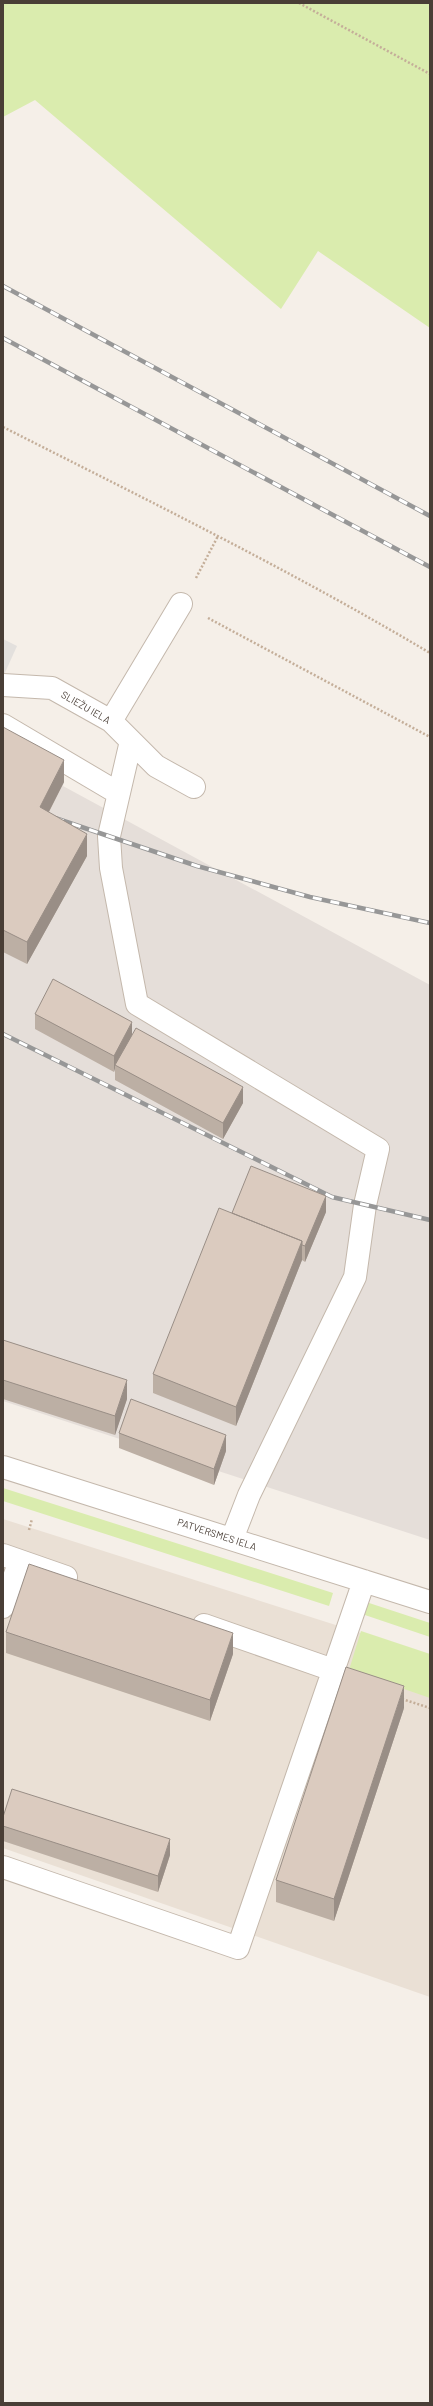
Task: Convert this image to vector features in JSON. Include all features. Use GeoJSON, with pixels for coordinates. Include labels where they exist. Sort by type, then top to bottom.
{"type":"FeatureCollection","features":[{"type":"Feature","properties":{"kind":"street"},"geometry":{"type":"LineString","coordinates":[[111,720],[181,604]]}},
{"type":"Feature","properties":{"kind":"street","name":"SLIEŽU IELA"},"geometry":{"type":"LineString","coordinates":[[3,685],[52,688],[111,720],[156,766],[194,787]]}},
{"type":"Feature","properties":{"kind":"street"},"geometry":{"type":"LineString","coordinates":[[3,725],[118,793]]}},
{"type":"Feature","properties":{"kind":"street"},"geometry":{"type":"LineString","coordinates":[[130,741],[109,836],[111,868],[137,1004],[378,1149],[365,1205],[356,1277],[249,1495],[232,1539]]}},
{"type":"Feature","properties":{"kind":"street","name":"PATVERSMES IELA"},"geometry":{"type":"LineString","coordinates":[[3,1467],[430,1602]]}},
{"type":"Feature","properties":{"kind":"street"},"geometry":{"type":"LineString","coordinates":[[3,1607],[12,1558],[87,1585]]}},
{"type":"Feature","properties":{"kind":"street"},"geometry":{"type":"LineString","coordinates":[[3,1867],[238,1948],[364,1581]]}},
{"type":"Feature","properties":{"kind":"street"},"geometry":{"type":"LineString","coordinates":[[184,1618],[333,1670]]}},
{"type":"Feature","properties":{"kind":"path"},"geometry":{"type":"LineString","coordinates":[[299,3],[430,74]]}},
{"type":"Feature","properties":{"kind":"path"},"geometry":{"type":"LineString","coordinates":[[3,427],[348,604],[430,654]]}},
{"type":"Feature","properties":{"kind":"path"},"geometry":{"type":"LineString","coordinates":[[218,536],[181,604],[430,737]]}},
{"type":"Feature","properties":{"kind":"path"},"geometry":{"type":"LineString","coordinates":[[395,1697],[430,1708]]}},
{"type":"Feature","properties":{"kind":"shaded area"},"geometry":{"type":"Polygon","coordinates":[[[3,639],[17,646],[3,677],[3,639]]]}},
{"type":"Feature","properties":{"kind":"shaded area"},"geometry":{"type":"Polygon","coordinates":[[[3,750],[64,782],[63,786],[430,985],[430,1540],[3,1401],[3,750]]]}},
{"type":"Feature","properties":{"kind":"shaded area"},"geometry":{"type":"Polygon","coordinates":[[[3,1519],[430,1655],[430,1997],[3,1848],[3,1519]]]}},
{"type":"Feature","properties":{"kind":"green space"},"geometry":{"type":"Polygon","coordinates":[[[3,3],[430,3],[430,328],[318,251],[281,309],[35,100],[3,117],[3,3]]]}},
{"type":"Feature","properties":{"kind":"green space"},"geometry":{"type":"Polygon","coordinates":[[[3,1488],[333,1593],[329,1606],[3,1501],[3,1488]]]}},
{"type":"Feature","properties":{"kind":"green space"},"geometry":{"type":"Polygon","coordinates":[[[363,1601],[430,1623],[430,1637],[359,1613],[363,1601]]]}},
{"type":"Feature","properties":{"kind":"green space"},"geometry":{"type":"Polygon","coordinates":[[[361,1631],[430,1654],[430,1698],[349,1670],[361,1631]]]}},
{"type":"Feature","properties":{"kind":"building"},"geometry":{"type":"Polygon","coordinates":[[[3,727],[64,760],[40,807],[87,834],[27,942],[3,930],[3,727]]]}},
{"type":"Feature","properties":{"kind":"building"},"geometry":{"type":"Polygon","coordinates":[[[53,979],[132,1022],[114,1056],[35,1014],[53,979]]]}},
{"type":"Feature","properties":{"kind":"building"},"geometry":{"type":"Polygon","coordinates":[[[136,1028],[243,1087],[223,1123],[115,1065],[136,1028]]]}},
{"type":"Feature","properties":{"kind":"building"},"geometry":{"type":"Polygon","coordinates":[[[251,1166],[326,1196],[305,1246],[302,1245],[302,1241],[232,1213],[251,1166]]]}},
{"type":"Feature","properties":{"kind":"building"},"geometry":{"type":"Polygon","coordinates":[[[219,1208],[302,1241],[236,1407],[153,1374],[219,1208]]]}},
{"type":"Feature","properties":{"kind":"building"},"geometry":{"type":"Polygon","coordinates":[[[3,1340],[127,1380],[115,1416],[3,1380],[3,1340]]]}},
{"type":"Feature","properties":{"kind":"building"},"geometry":{"type":"Polygon","coordinates":[[[131,1399],[226,1435],[214,1469],[119,1433],[131,1399]]]}},
{"type":"Feature","properties":{"kind":"building"},"geometry":{"type":"Polygon","coordinates":[[[29,1564],[233,1633],[210,1700],[6,1632],[29,1564]]]}},
{"type":"Feature","properties":{"kind":"building"},"geometry":{"type":"Polygon","coordinates":[[[346,1667],[404,1686],[334,1899],[276,1880],[346,1667]]]}},
{"type":"Feature","properties":{"kind":"building"},"geometry":{"type":"Polygon","coordinates":[[[12,1789],[170,1839],[158,1876],[3,1826],[3,1817],[12,1789]]]}},
{"type":"Feature","properties":{"kind":"railway"},"geometry":{"type":"LineString","coordinates":[[3,286],[430,516]]}},
{"type":"Feature","properties":{"kind":"railway"},"geometry":{"type":"LineString","coordinates":[[3,338],[430,567]]}},
{"type":"Feature","properties":{"kind":"railway"},"geometry":{"type":"LineString","coordinates":[[55,818],[197,866],[310,897],[430,923]]}},
{"type":"Feature","properties":{"kind":"railway"},"geometry":{"type":"LineString","coordinates":[[3,1034],[332,1197],[430,1220]]}}]}
